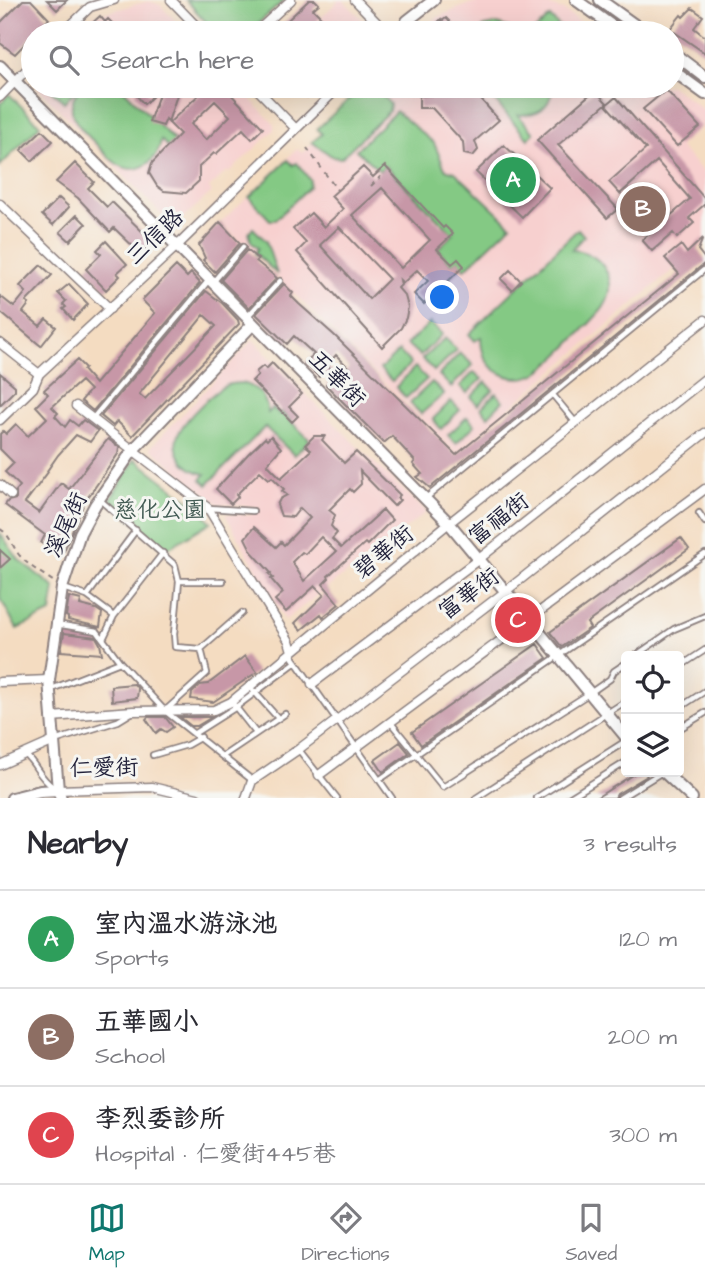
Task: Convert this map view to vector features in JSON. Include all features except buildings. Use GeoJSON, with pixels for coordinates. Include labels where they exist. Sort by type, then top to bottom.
{"type":"FeatureCollection","features":[{"type":"Feature","properties":{"kind":"street"},"geometry":{"type":"LineString","coordinates":[[75,21],[90,7],[114,0]]}},
{"type":"Feature","properties":{"kind":"street"},"geometry":{"type":"LineString","coordinates":[[171,0],[191,21]]}},
{"type":"Feature","properties":{"kind":"street"},"geometry":{"type":"LineString","coordinates":[[268,21],[291,0]]}},
{"type":"Feature","properties":{"kind":"street"},"geometry":{"type":"LineString","coordinates":[[355,0],[375,21]]}},
{"type":"Feature","properties":{"kind":"street"},"geometry":{"type":"LineString","coordinates":[[407,21],[429,2],[444,0]]}},
{"type":"Feature","properties":{"kind":"street"},"geometry":{"type":"LineString","coordinates":[[564,0],[590,10]]}},
{"type":"Feature","properties":{"kind":"street"},"geometry":{"type":"LineString","coordinates":[[576,0],[605,21]]}},
{"type":"Feature","properties":{"kind":"street"},"geometry":{"type":"LineString","coordinates":[[600,0],[629,21]]}},
{"type":"Feature","properties":{"kind":"street"},"geometry":{"type":"LineString","coordinates":[[684,61],[705,77]]}},
{"type":"Feature","properties":{"kind":"street","name":"五華街"},"geometry":{"type":"LineString","coordinates":[[0,66],[21,87]]}},
{"type":"Feature","properties":{"kind":"street"},"geometry":{"type":"LineString","coordinates":[[0,97],[21,77]]}},
{"type":"Feature","properties":{"kind":"street"},"geometry":{"type":"LineString","coordinates":[[684,79],[705,94]]}},
{"type":"Feature","properties":{"kind":"street","name":"五華街"},"geometry":{"type":"LineString","coordinates":[[32,98],[449,523],[621,732]]}},
{"type":"Feature","properties":{"kind":"street"},"geometry":{"type":"LineString","coordinates":[[265,98],[296,130]]}},
{"type":"Feature","properties":{"kind":"street","name":"三信路"},"geometry":{"type":"LineString","coordinates":[[0,420],[33,388],[39,374],[177,246],[328,98]]}},
{"type":"Feature","properties":{"kind":"street"},"geometry":{"type":"LineString","coordinates":[[0,204],[110,309]]}},
{"type":"Feature","properties":{"kind":"street","name":"碧華街"},"geometry":{"type":"LineString","coordinates":[[51,717],[133,711],[215,710],[233,704],[253,690],[292,651],[449,523],[705,320]]}},
{"type":"Feature","properties":{"kind":"street","name":"溪尾街"},"geometry":{"type":"LineString","coordinates":[[60,794],[49,685],[62,588],[80,533],[133,450],[250,321]]}},
{"type":"Feature","properties":{"kind":"street"},"geometry":{"type":"LineString","coordinates":[[0,343],[39,374]]}},
{"type":"Feature","properties":{"kind":"street","name":"富福街"},"geometry":{"type":"LineString","coordinates":[[312,684],[480,559],[705,379]]}},
{"type":"Feature","properties":{"kind":"street"},"geometry":{"type":"LineString","coordinates":[[76,406],[208,508],[289,641],[292,651]]}},
{"type":"Feature","properties":{"kind":"street","name":"富華街"},"geometry":{"type":"LineString","coordinates":[[252,780],[299,749],[506,591],[705,433]]}},
{"type":"Feature","properties":{"kind":"street"},"geometry":{"type":"LineString","coordinates":[[0,485],[11,495]]}},
{"type":"Feature","properties":{"kind":"street"},"geometry":{"type":"LineString","coordinates":[[319,775],[705,489]]}},
{"type":"Feature","properties":{"kind":"street"},"geometry":{"type":"LineString","coordinates":[[0,682],[49,685]]}},
{"type":"Feature","properties":{"kind":"street"},"geometry":{"type":"LineString","coordinates":[[0,765],[54,741]]}},
{"type":"Feature","properties":{"kind":"street"},"geometry":{"type":"LineString","coordinates":[[668,777],[687,797]]}},
{"type":"Feature","properties":{"kind":"street"},"geometry":{"type":"LineString","coordinates":[[246,798],[252,780]]}},
{"type":"Feature","properties":{"kind":"street","name":"仁愛街"},"geometry":{"type":"LineString","coordinates":[[12,798],[40,791],[60,794],[152,788],[197,798]]}},
{"type":"Feature","properties":{"kind":"lane"},"geometry":{"type":"LineString","coordinates":[[93,419],[243,247]]}},
{"type":"Feature","properties":{"kind":"lane"},"geometry":{"type":"LineString","coordinates":[[426,499],[705,269]]}},
{"type":"Feature","properties":{"kind":"lane"},"geometry":{"type":"LineString","coordinates":[[250,321],[280,281]]}},
{"type":"Feature","properties":{"kind":"lane"},"geometry":{"type":"LineString","coordinates":[[553,395],[576,423]]}},
{"type":"Feature","properties":{"kind":"lane"},"geometry":{"type":"LineString","coordinates":[[100,499],[175,565],[179,581],[174,634],[176,648],[201,649],[242,613]]}},
{"type":"Feature","properties":{"kind":"lane"},"geometry":{"type":"LineString","coordinates":[[208,508],[253,511]]}},
{"type":"Feature","properties":{"kind":"lane"},"geometry":{"type":"LineString","coordinates":[[699,513],[705,522]]}},
{"type":"Feature","properties":{"kind":"lane"},"geometry":{"type":"LineString","coordinates":[[87,596],[136,530]]}},
{"type":"Feature","properties":{"kind":"lane"},"geometry":{"type":"LineString","coordinates":[[103,639],[114,616],[163,553]]}},
{"type":"Feature","properties":{"kind":"lane"},"geometry":{"type":"LineString","coordinates":[[379,780],[705,554]]}},
{"type":"Feature","properties":{"kind":"lane"},"geometry":{"type":"LineString","coordinates":[[179,581],[223,581]]}},
{"type":"Feature","properties":{"kind":"lane"},"geometry":{"type":"LineString","coordinates":[[62,588],[87,596],[114,616]]}},
{"type":"Feature","properties":{"kind":"lane"},"geometry":{"type":"LineString","coordinates":[[642,651],[674,629],[705,616]]}},
{"type":"Feature","properties":{"kind":"lane"},"geometry":{"type":"LineString","coordinates":[[56,624],[97,631],[120,662],[165,711],[252,780]]}},
{"type":"Feature","properties":{"kind":"lane"},"geometry":{"type":"LineString","coordinates":[[165,711],[207,673],[201,649]]}},
{"type":"Feature","properties":{"kind":"lane"},"geometry":{"type":"LineString","coordinates":[[684,664],[705,650]]}},
{"type":"Feature","properties":{"kind":"lane"},"geometry":{"type":"LineString","coordinates":[[292,651],[296,662],[392,798]]}},
{"type":"Feature","properties":{"kind":"lane"},"geometry":{"type":"LineString","coordinates":[[49,685],[120,662]]}},
{"type":"Feature","properties":{"kind":"lane"},"geometry":{"type":"LineString","coordinates":[[278,718],[253,690],[296,662]]}},
{"type":"Feature","properties":{"kind":"lane"},"geometry":{"type":"LineString","coordinates":[[391,723],[443,787],[590,693],[610,679],[614,671],[621,666]]}},
{"type":"Feature","properties":{"kind":"lane"},"geometry":{"type":"LineString","coordinates":[[684,705],[705,691]]}},
{"type":"Feature","properties":{"kind":"lane"},"geometry":{"type":"LineString","coordinates":[[195,733],[233,704],[256,733]]}},
{"type":"Feature","properties":{"kind":"lane"},"geometry":{"type":"LineString","coordinates":[[476,798],[621,704]]}},
{"type":"Feature","properties":{"kind":"lane"},"geometry":{"type":"LineString","coordinates":[[54,741],[118,721],[133,711]]}},
{"type":"Feature","properties":{"kind":"lane"},"geometry":{"type":"LineString","coordinates":[[223,756],[285,713]]}},
{"type":"Feature","properties":{"kind":"lane"},"geometry":{"type":"LineString","coordinates":[[684,726],[705,713]]}},
{"type":"Feature","properties":{"kind":"lane"},"geometry":{"type":"LineString","coordinates":[[153,755],[187,745],[201,737]]}},
{"type":"Feature","properties":{"kind":"lane"},"geometry":{"type":"LineString","coordinates":[[536,798],[621,742]]}},
{"type":"Feature","properties":{"kind":"lane"},"geometry":{"type":"LineString","coordinates":[[299,749],[337,798]]}},
{"type":"Feature","properties":{"kind":"lane"},"geometry":{"type":"LineString","coordinates":[[25,754],[34,763],[41,779],[60,794]]}},
{"type":"Feature","properties":{"kind":"lane"},"geometry":{"type":"LineString","coordinates":[[569,798],[621,765]]}},
{"type":"Feature","properties":{"kind":"lane"},"geometry":{"type":"LineString","coordinates":[[620,798],[655,777]]}},
{"type":"Feature","properties":{"kind":"path"},"geometry":{"type":"LineString","coordinates":[[307,148],[337,190]]}},
{"type":"Feature","properties":{"kind":"path"},"geometry":{"type":"LineString","coordinates":[[371,186],[381,176]]}},
{"type":"Feature","properties":{"kind":"path"},"geometry":{"type":"LineString","coordinates":[[0,529],[6,533],[22,559],[62,588]]}},
{"type":"Feature","properties":{"kind":"shaded area"},"geometry":{"type":"Polygon","coordinates":[[[339,0],[343,0],[364,21],[318,21],[339,0]]]}},
{"type":"Feature","properties":{"kind":"shaded area"},"geometry":{"type":"Polygon","coordinates":[[[486,0],[516,0],[545,4],[563,10],[579,21],[434,21],[469,4],[486,0]]]}},
{"type":"Feature","properties":{"kind":"shaded area"},"geometry":{"type":"Polygon","coordinates":[[[149,1],[160,5],[175,21],[88,21],[93,16],[149,1]]]}},
{"type":"Feature","properties":{"kind":"shaded area"},"geometry":{"type":"Polygon","coordinates":[[[684,95],[705,111],[705,124],[679,146],[705,174],[705,243],[456,453],[221,222],[297,149],[302,153],[322,134],[317,129],[350,98],[684,98],[684,95]]]}},
{"type":"Feature","properties":{"kind":"shaded area"},"geometry":{"type":"Polygon","coordinates":[[[48,98],[249,98],[274,124],[274,130],[229,173],[227,171],[209,188],[212,192],[180,221],[169,222],[48,98]]]}},
{"type":"Feature","properties":{"kind":"shaded area"},"geometry":{"type":"Polygon","coordinates":[[[253,340],[358,447],[427,512],[285,620],[225,514],[251,515],[257,507],[218,504],[150,448],[253,340]]]}},
{"type":"Feature","properties":{"kind":"green space"},"geometry":{"type":"Polygon","coordinates":[[[186,0],[285,0],[261,21],[205,21],[186,0]]]}},
{"type":"Feature","properties":{"kind":"green space"},"geometry":{"type":"Polygon","coordinates":[[[9,94],[40,125],[0,166],[0,104],[9,94]]]}},
{"type":"Feature","properties":{"kind":"green space"},"geometry":{"type":"Polygon","coordinates":[[[74,98],[132,98],[175,141],[168,147],[161,140],[156,154],[146,165],[125,168],[107,155],[78,125],[72,103],[74,98]]]}},
{"type":"Feature","properties":{"kind":"green space"},"geometry":{"type":"Polygon","coordinates":[[[350,98],[385,98],[390,104],[389,111],[341,158],[333,157],[312,142],[322,134],[317,129],[350,98]]]}},
{"type":"Feature","properties":{"kind":"green space"},"geometry":{"type":"Polygon","coordinates":[[[492,98],[550,98],[537,112],[518,115],[534,133],[528,139],[492,98]]]}},
{"type":"Feature","properties":{"kind":"green space"},"geometry":{"type":"Polygon","coordinates":[[[396,111],[434,143],[445,169],[455,172],[511,225],[465,269],[458,260],[452,264],[437,249],[453,234],[385,166],[380,171],[356,150],[396,111]]]}},
{"type":"Feature","properties":{"kind":"green space"},"geometry":{"type":"Polygon","coordinates":[[[288,160],[293,165],[297,163],[310,180],[309,187],[275,220],[270,220],[249,197],[288,160]]]}},
{"type":"Feature","properties":{"kind":"green space"},"geometry":{"type":"Polygon","coordinates":[[[253,228],[266,241],[277,274],[255,253],[258,248],[251,242],[249,232],[253,228]]]}},
{"type":"Feature","properties":{"kind":"green space"},"geometry":{"type":"Polygon","coordinates":[[[578,229],[584,236],[571,250],[593,256],[601,263],[610,281],[607,302],[569,345],[537,373],[518,378],[500,373],[491,367],[485,358],[481,337],[475,341],[469,334],[578,229]]]}},
{"type":"Feature","properties":{"kind":"green space"},"geometry":{"type":"Polygon","coordinates":[[[430,323],[442,334],[420,356],[407,344],[430,323]]]}},
{"type":"Feature","properties":{"kind":"green space"},"geometry":{"type":"Polygon","coordinates":[[[445,338],[457,350],[434,371],[422,359],[445,338]]]}},
{"type":"Feature","properties":{"kind":"green space"},"geometry":{"type":"Polygon","coordinates":[[[399,351],[411,364],[392,381],[380,369],[399,351]]]}},
{"type":"Feature","properties":{"kind":"green space"},"geometry":{"type":"Polygon","coordinates":[[[460,353],[473,365],[451,387],[439,375],[460,353]]]}},
{"type":"Feature","properties":{"kind":"green space"},"geometry":{"type":"Polygon","coordinates":[[[415,367],[427,379],[406,398],[396,387],[415,367]]]}},
{"type":"Feature","properties":{"kind":"green space"},"geometry":{"type":"Polygon","coordinates":[[[474,372],[482,379],[467,393],[460,386],[474,372]]]}},
{"type":"Feature","properties":{"kind":"green space"},"geometry":{"type":"Polygon","coordinates":[[[432,382],[444,394],[421,414],[410,403],[432,382]]]}},
{"type":"Feature","properties":{"kind":"green space"},"geometry":{"type":"Polygon","coordinates":[[[486,382],[493,390],[478,405],[471,397],[486,382]]]}},
{"type":"Feature","properties":{"kind":"green space"},"geometry":{"type":"Polygon","coordinates":[[[242,383],[260,393],[268,413],[273,408],[279,414],[281,412],[310,440],[294,455],[265,427],[207,485],[201,479],[206,474],[191,469],[181,458],[176,444],[177,437],[189,418],[214,393],[227,385],[242,383]]]}},
{"type":"Feature","properties":{"kind":"green space"},"geometry":{"type":"Polygon","coordinates":[[[496,393],[503,401],[488,416],[481,408],[496,393]]]}},
{"type":"Feature","properties":{"kind":"green space"},"geometry":{"type":"Polygon","coordinates":[[[451,401],[460,410],[441,429],[433,419],[451,401]]]}},
{"type":"Feature","properties":{"kind":"green space"},"geometry":{"type":"Polygon","coordinates":[[[467,417],[475,425],[456,443],[448,435],[467,417]]]}},
{"type":"Feature","properties":{"kind":"green space","name":"慈化公園"},"geometry":{"type":"Polygon","coordinates":[[[135,459],[201,510],[211,522],[165,550],[110,500],[135,459]]]}},
{"type":"Feature","properties":{"kind":"green space"},"geometry":{"type":"Polygon","coordinates":[[[0,533],[19,560],[55,588],[51,613],[17,629],[0,598],[0,533]]]}},
{"type":"Feature","properties":{"kind":"place","name":"室內溫水游泳池"},"geometry":{"type":"Point","coordinates":[513,180]}},
{"type":"Feature","properties":{"kind":"place","name":"五華國小"},"geometry":{"type":"Point","coordinates":[643,209]}},
{"type":"Feature","properties":{"kind":"place","name":"李烈委診所"},"geometry":{"type":"Point","coordinates":[518,620]}}]}
